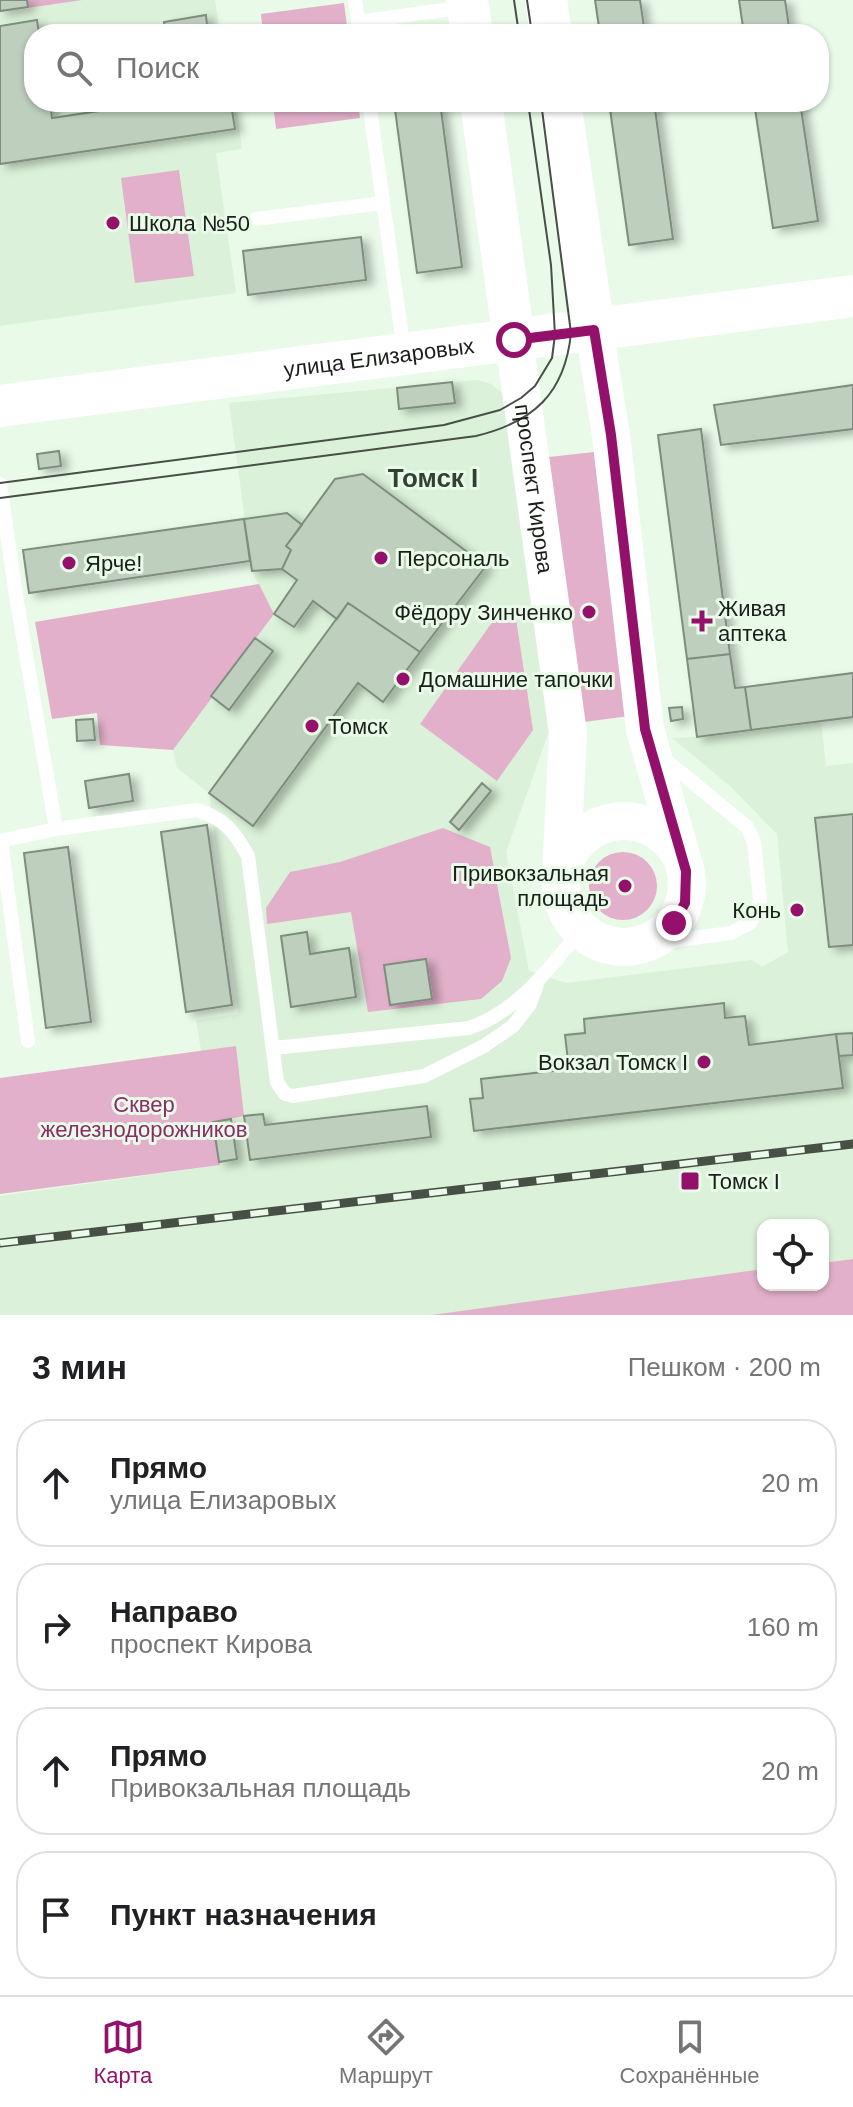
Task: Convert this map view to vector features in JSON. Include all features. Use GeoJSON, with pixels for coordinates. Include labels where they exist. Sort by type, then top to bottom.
{"type":"FeatureCollection","features":[{"type":"Feature","properties":{"kind":"main road"},"geometry":{"type":"LineString","coordinates":[[546,0],[550,24]]}},
{"type":"Feature","properties":{"kind":"main road","name":"проспект Кирова"},"geometry":{"type":"LineString","coordinates":[[482,112],[568,734],[561,875]]}},
{"type":"Feature","properties":{"kind":"main road"},"geometry":{"type":"LineString","coordinates":[[561,112],[611,435],[645,729],[686,871],[687,887],[680,913],[668,929],[640,945],[609,946],[598,942],[581,930],[564,905],[561,875],[567,856],[583,835],[601,825],[630,821],[657,830],[681,856]]}},
{"type":"Feature","properties":{"kind":"main road","name":"улица Елизаровых"},"geometry":{"type":"LineString","coordinates":[[0,406],[853,296]]}},
{"type":"Feature","properties":{"kind":"lane"},"geometry":{"type":"LineString","coordinates":[[355,0],[358,24]]}},
{"type":"Feature","properties":{"kind":"lane"},"geometry":{"type":"LineString","coordinates":[[388,24],[469,13]]}},
{"type":"Feature","properties":{"kind":"lane"},"geometry":{"type":"LineString","coordinates":[[370,112],[404,354]]}},
{"type":"Feature","properties":{"kind":"lane"},"geometry":{"type":"LineString","coordinates":[[256,219],[383,203]]}},
{"type":"Feature","properties":{"kind":"lane"},"geometry":{"type":"LineString","coordinates":[[0,484],[56,829]]}},
{"type":"Feature","properties":{"kind":"lane"},"geometry":{"type":"LineString","coordinates":[[640,945],[738,931],[754,917],[760,899],[754,842],[747,827],[650,748]]}},
{"type":"Feature","properties":{"kind":"lane"},"geometry":{"type":"LineString","coordinates":[[28,1041],[1,841],[56,829],[197,810],[215,816],[228,827],[248,856],[280,1089],[293,1096],[424,1076],[484,1046],[513,1026],[530,1004],[537,984]]}},
{"type":"Feature","properties":{"kind":"lane"},"geometry":{"type":"LineString","coordinates":[[274,1048],[469,1028],[499,1013],[537,984],[581,930]]}},
{"type":"Feature","properties":{"kind":"shaded area","name":"Школа №50"},"geometry":{"type":"Polygon","coordinates":[[[0,0],[215,0],[219,24],[24,24],[24,112],[237,112],[242,149],[216,153],[236,293],[0,326],[0,0]]]}},
{"type":"Feature","properties":{"kind":"shaded area"},"geometry":{"type":"Polygon","coordinates":[[[478,380],[491,384],[501,392],[508,403],[551,726],[506,852],[529,971],[566,983],[752,960],[762,967],[788,952],[777,834],[729,785],[672,738],[821,721],[826,766],[853,763],[853,1315],[0,1315],[0,1196],[220,1165],[196,1020],[238,1014],[209,793],[177,768],[173,750],[274,614],[252,571],[229,403],[478,380]]]}},
{"type":"Feature","properties":{"kind":"green space"},"geometry":{"type":"Polygon","coordinates":[[[0,0],[82,0],[0,12],[0,0]]]}},
{"type":"Feature","properties":{"kind":"green space"},"geometry":{"type":"Polygon","coordinates":[[[344,3],[347,24],[262,24],[261,14],[344,3]]]}},
{"type":"Feature","properties":{"kind":"green space"},"geometry":{"type":"Polygon","coordinates":[[[274,112],[359,112],[360,118],[276,129],[274,112]]]}},
{"type":"Feature","properties":{"kind":"green space"},"geometry":{"type":"Polygon","coordinates":[[[179,170],[194,276],[135,283],[121,178],[179,170]]]}},
{"type":"Feature","properties":{"kind":"green space"},"geometry":{"type":"Polygon","coordinates":[[[594,452],[629,716],[584,722],[549,457],[594,452]]]}},
{"type":"Feature","properties":{"kind":"green space"},"geometry":{"type":"Polygon","coordinates":[[[259,584],[274,614],[173,750],[100,745],[97,713],[52,719],[35,622],[259,584]]]}},
{"type":"Feature","properties":{"kind":"green space"},"geometry":{"type":"Polygon","coordinates":[[[516,619],[533,730],[497,781],[420,724],[493,621],[516,619]]]}},
{"type":"Feature","properties":{"kind":"green space"},"geometry":{"type":"Polygon","coordinates":[[[443,828],[490,847],[511,958],[502,981],[481,999],[368,1012],[351,912],[267,924],[266,908],[290,872],[340,862],[443,828]]]}},
{"type":"Feature","properties":{"kind":"green space"},"geometry":{"type":"Polygon","coordinates":[[[623,852],[647,862],[657,886],[647,910],[623,920],[599,910],[589,886],[599,862],[623,852]]]}},
{"type":"Feature","properties":{"kind":"green space","name":"Сквер железнодорожников"},"geometry":{"type":"Polygon","coordinates":[[[236,1046],[244,1116],[213,1122],[220,1165],[0,1194],[0,1078],[236,1046]]]}},
{"type":"Feature","properties":{"kind":"green space"},"geometry":{"type":"Polygon","coordinates":[[[853,1259],[853,1315],[432,1315],[757,1270],[757,1291],[829,1291],[829,1262],[853,1259]]]}},
{"type":"Feature","properties":{"kind":"building"},"geometry":{"type":"Polygon","coordinates":[[[0,0],[27,0],[28,7],[0,11],[0,0]]]}},
{"type":"Feature","properties":{"kind":"building"},"geometry":{"type":"Polygon","coordinates":[[[595,0],[640,0],[644,24],[599,24],[595,0]]]}},
{"type":"Feature","properties":{"kind":"building"},"geometry":{"type":"Polygon","coordinates":[[[739,0],[785,0],[789,24],[743,24],[739,0]]]}},
{"type":"Feature","properties":{"kind":"building"},"geometry":{"type":"Polygon","coordinates":[[[206,15],[207,24],[164,24],[206,15]]]}},
{"type":"Feature","properties":{"kind":"building"},"geometry":{"type":"Polygon","coordinates":[[[37,20],[38,24],[24,24],[24,112],[51,112],[52,118],[92,112],[232,112],[235,129],[0,164],[0,26],[37,20]]]}},
{"type":"Feature","properties":{"kind":"building"},"geometry":{"type":"Polygon","coordinates":[[[395,112],[441,112],[462,267],[417,273],[395,112]]]}},
{"type":"Feature","properties":{"kind":"building"},"geometry":{"type":"Polygon","coordinates":[[[610,112],[655,112],[673,239],[629,245],[610,112]]]}},
{"type":"Feature","properties":{"kind":"building"},"geometry":{"type":"Polygon","coordinates":[[[756,112],[802,112],[818,221],[773,228],[756,112]]]}},
{"type":"Feature","properties":{"kind":"building"},"geometry":{"type":"Polygon","coordinates":[[[361,237],[366,280],[248,295],[243,251],[361,237]]]}},
{"type":"Feature","properties":{"kind":"building"},"geometry":{"type":"Polygon","coordinates":[[[452,382],[455,403],[399,409],[397,388],[452,382]]]}},
{"type":"Feature","properties":{"kind":"building"},"geometry":{"type":"Polygon","coordinates":[[[853,385],[853,429],[721,445],[714,405],[853,385]]]}},
{"type":"Feature","properties":{"kind":"building"},"geometry":{"type":"Polygon","coordinates":[[[701,429],[730,654],[687,659],[658,435],[701,429]]]}},
{"type":"Feature","properties":{"kind":"building"},"geometry":{"type":"Polygon","coordinates":[[[59,451],[61,466],[39,469],[37,454],[59,451]]]}},
{"type":"Feature","properties":{"kind":"building","name":"Персональ"},"geometry":{"type":"Polygon","coordinates":[[[363,474],[486,566],[420,652],[348,603],[337,619],[313,601],[294,627],[274,614],[297,580],[282,569],[291,550],[286,546],[335,479],[363,474]]]}},
{"type":"Feature","properties":{"kind":"building"},"geometry":{"type":"Polygon","coordinates":[[[287,513],[302,525],[286,546],[291,550],[282,569],[252,571],[244,519],[287,513]]]}},
{"type":"Feature","properties":{"kind":"building"},"geometry":{"type":"Polygon","coordinates":[[[244,519],[250,561],[29,593],[23,550],[244,519]]]}},
{"type":"Feature","properties":{"kind":"building"},"geometry":{"type":"Polygon","coordinates":[[[348,603],[420,652],[383,702],[358,683],[253,826],[209,793],[348,603]]]}},
{"type":"Feature","properties":{"kind":"building"},"geometry":{"type":"Polygon","coordinates":[[[255,638],[273,651],[229,710],[211,696],[255,638]]]}},
{"type":"Feature","properties":{"kind":"building"},"geometry":{"type":"Polygon","coordinates":[[[730,654],[735,688],[745,687],[751,730],[697,737],[687,659],[730,654]]]}},
{"type":"Feature","properties":{"kind":"building"},"geometry":{"type":"Polygon","coordinates":[[[853,673],[853,717],[751,730],[745,687],[853,673]]]}},
{"type":"Feature","properties":{"kind":"building"},"geometry":{"type":"Polygon","coordinates":[[[682,707],[683,719],[671,721],[669,708],[682,707]]]}},
{"type":"Feature","properties":{"kind":"building"},"geometry":{"type":"Polygon","coordinates":[[[93,719],[95,740],[77,741],[76,720],[93,719]]]}},
{"type":"Feature","properties":{"kind":"building"},"geometry":{"type":"Polygon","coordinates":[[[129,774],[133,801],[89,808],[85,781],[129,774]]]}},
{"type":"Feature","properties":{"kind":"building"},"geometry":{"type":"Polygon","coordinates":[[[482,783],[491,791],[459,830],[450,822],[482,783]]]}},
{"type":"Feature","properties":{"kind":"building"},"geometry":{"type":"Polygon","coordinates":[[[853,814],[853,945],[829,947],[815,818],[853,814]]]}},
{"type":"Feature","properties":{"kind":"building"},"geometry":{"type":"Polygon","coordinates":[[[207,825],[232,1005],[186,1012],[161,832],[207,825]]]}},
{"type":"Feature","properties":{"kind":"building"},"geometry":{"type":"Polygon","coordinates":[[[68,847],[91,1022],[46,1028],[24,853],[68,847]]]}},
{"type":"Feature","properties":{"kind":"building"},"geometry":{"type":"Polygon","coordinates":[[[307,932],[310,954],[349,948],[356,997],[291,1007],[281,936],[307,932]]]}},
{"type":"Feature","properties":{"kind":"building"},"geometry":{"type":"Polygon","coordinates":[[[426,959],[432,999],[390,1005],[384,965],[426,959]]]}},
{"type":"Feature","properties":{"kind":"building","name":"Вокзал Томск I"},"geometry":{"type":"Polygon","coordinates":[[[724,1003],[725,1018],[745,1016],[749,1045],[836,1034],[843,1088],[474,1131],[470,1099],[483,1098],[481,1079],[569,1069],[565,1035],[585,1033],[584,1019],[724,1003]]]}},
{"type":"Feature","properties":{"kind":"building"},"geometry":{"type":"Polygon","coordinates":[[[853,1033],[853,1055],[839,1056],[836,1034],[853,1033]]]}},
{"type":"Feature","properties":{"kind":"building"},"geometry":{"type":"Polygon","coordinates":[[[427,1106],[431,1137],[250,1160],[244,1116],[263,1114],[265,1125],[427,1106]]]}},
{"type":"Feature","properties":{"kind":"building"},"geometry":{"type":"Polygon","coordinates":[[[231,1119],[237,1159],[219,1162],[213,1122],[231,1119]]]}},
{"type":"Feature","properties":{"kind":"tram line"},"geometry":{"type":"LineString","coordinates":[[514,0],[518,24]]}},
{"type":"Feature","properties":{"kind":"tram line"},"geometry":{"type":"LineString","coordinates":[[527,0],[531,24]]}},
{"type":"Feature","properties":{"kind":"tram line"},"geometry":{"type":"LineString","coordinates":[[0,483],[444,425],[500,410],[521,398],[535,386],[552,358],[555,335],[551,265],[529,112]]}},
{"type":"Feature","properties":{"kind":"tram line"},"geometry":{"type":"LineString","coordinates":[[0,498],[476,436],[530,413],[554,388],[568,354],[571,333],[542,112]]}},
{"type":"Feature","properties":{"kind":"railway"},"geometry":{"type":"LineString","coordinates":[[0,1243],[853,1144]]}},
{"type":"Feature","properties":{"kind":"place","name":"Школа №50"},"geometry":{"type":"Point","coordinates":[113,223]}},
{"type":"Feature","properties":{"kind":"place","name":"Персональ"},"geometry":{"type":"Point","coordinates":[381,558]}},
{"type":"Feature","properties":{"kind":"place","name":"Ярче!"},"geometry":{"type":"Point","coordinates":[69,563]}},
{"type":"Feature","properties":{"kind":"place","name":"Фёдору Зинченко"},"geometry":{"type":"Point","coordinates":[589,612]}},
{"type":"Feature","properties":{"kind":"place","name":"Живая аптека"},"geometry":{"type":"Point","coordinates":[702,621]}},
{"type":"Feature","properties":{"kind":"place","name":"Домашние тапочки"},"geometry":{"type":"Point","coordinates":[403,679]}},
{"type":"Feature","properties":{"kind":"place","name":"Томск"},"geometry":{"type":"Point","coordinates":[312,726]}},
{"type":"Feature","properties":{"kind":"place","name":"Привокзальная площадь"},"geometry":{"type":"Point","coordinates":[625,886]}},
{"type":"Feature","properties":{"kind":"place","name":"Конь"},"geometry":{"type":"Point","coordinates":[797,910]}},
{"type":"Feature","properties":{"kind":"place","name":"Вокзал Томск I"},"geometry":{"type":"Point","coordinates":[704,1062]}},
{"type":"Feature","properties":{"kind":"place","name":"Томск I"},"geometry":{"type":"Point","coordinates":[690,1181]}},
{"type":"Feature","properties":{"kind":"district","name":"Томск I"},"geometry":{"type":"Point","coordinates":[433,478]}},
{"type":"Feature","properties":{"kind":"route"},"geometry":{"type":"LineString","coordinates":[[514,340],[594,330],[611,435],[645,729],[686,871],[685,903],[674,923]]}}]}
